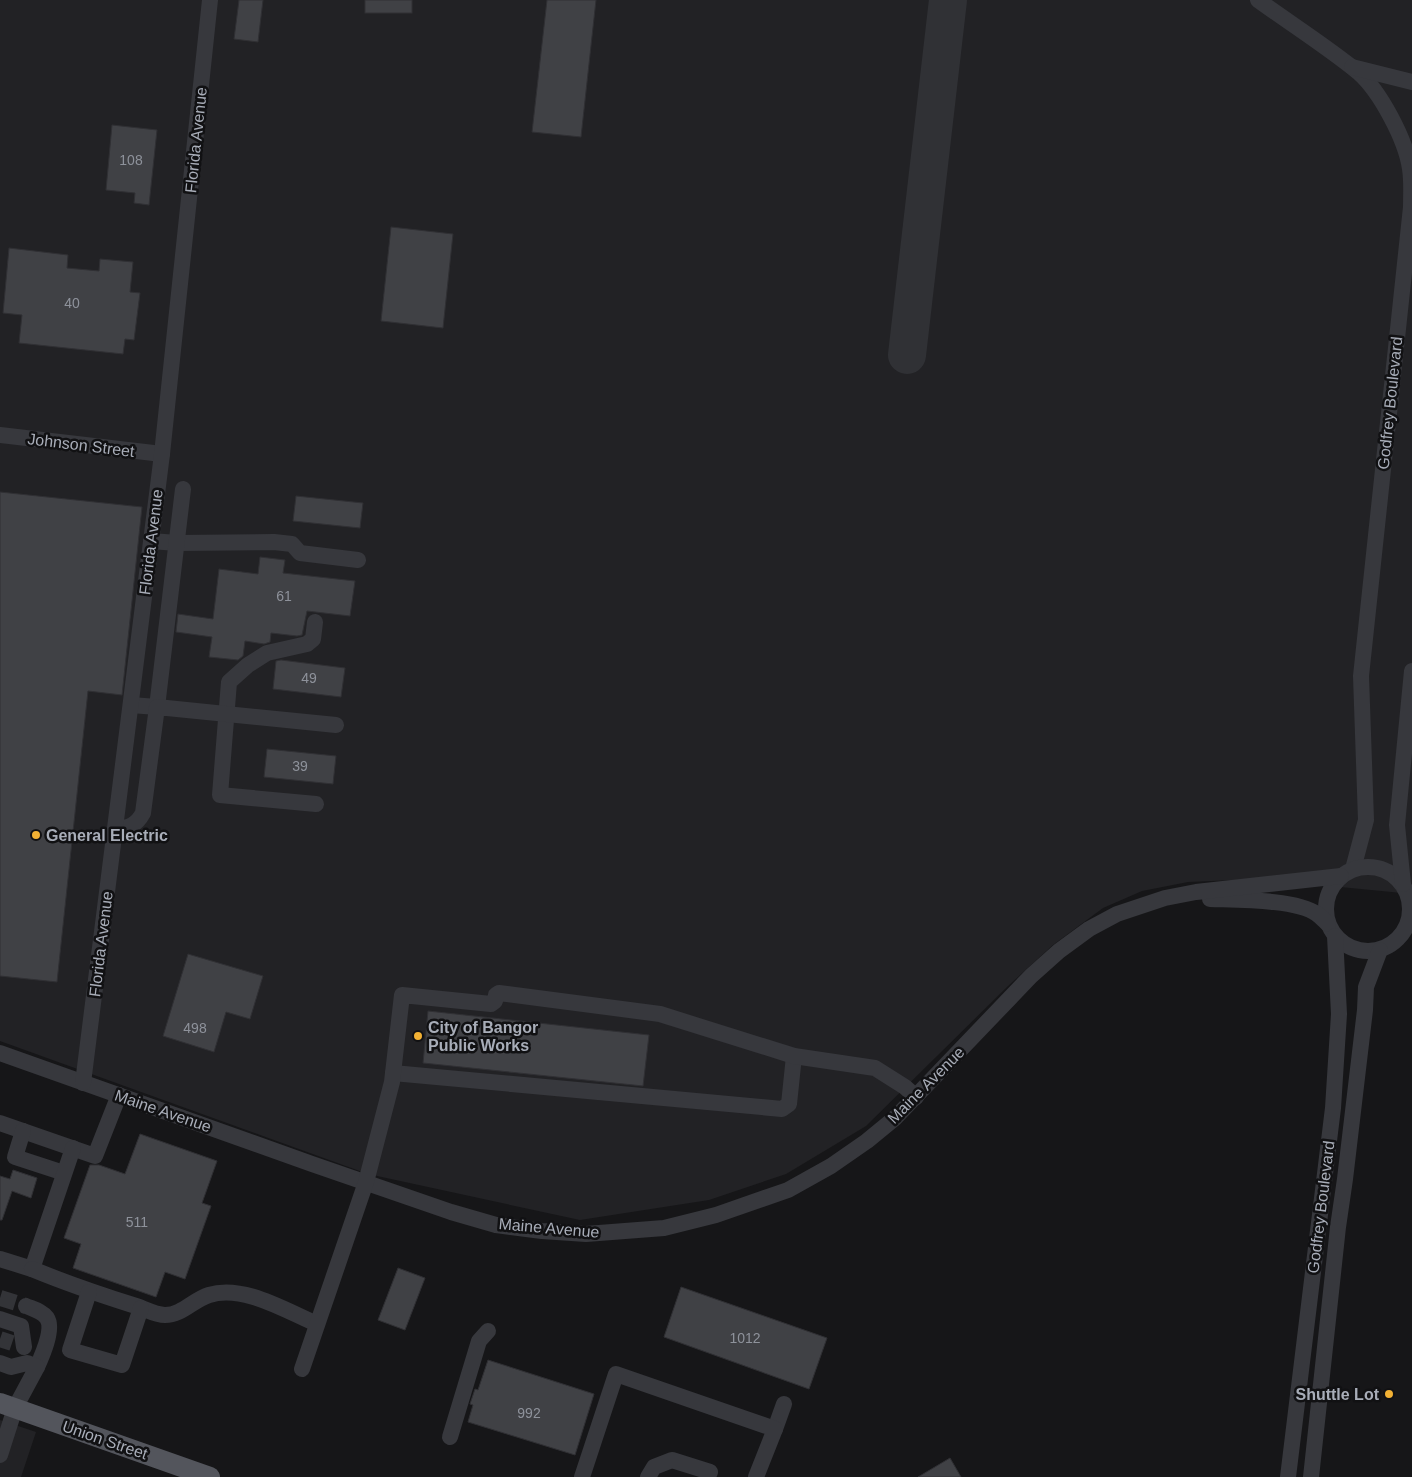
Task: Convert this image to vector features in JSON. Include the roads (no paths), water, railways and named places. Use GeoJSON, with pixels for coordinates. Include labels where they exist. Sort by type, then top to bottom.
{"type":"FeatureCollection","features":[{"type":"Feature","properties":{"kind":"main road","name":"Union Street"},"geometry":{"type":"LineString","coordinates":[[8,1406],[200,1475]]}},
{"type":"Feature","properties":{"kind":"street","name":"Florida Avenue"},"geometry":{"type":"LineString","coordinates":[[84,1083],[162,454],[210,0]]}},
{"type":"Feature","properties":{"kind":"street","name":"Godfrey Boulevard"},"geometry":{"type":"LineString","coordinates":[[1258,0],[1358,72],[1377,95],[1402,140],[1410,169],[1411,202],[1361,676],[1366,820],[1347,873]]}},
{"type":"Feature","properties":{"kind":"street"},"geometry":{"type":"LineString","coordinates":[[1348,65],[1412,82]]}},
{"type":"Feature","properties":{"kind":"street","name":"Johnson Street"},"geometry":{"type":"LineString","coordinates":[[0,435],[162,454]]}},
{"type":"Feature","properties":{"kind":"street"},"geometry":{"type":"LineString","coordinates":[[115,830],[132,826],[138,822],[143,813],[183,489]]}},
{"type":"Feature","properties":{"kind":"street"},"geometry":{"type":"LineString","coordinates":[[151,541],[177,543],[274,542],[292,544],[300,553],[358,560]]}},
{"type":"Feature","properties":{"kind":"street"},"geometry":{"type":"LineString","coordinates":[[315,622],[313,639],[307,644],[267,653],[248,665],[229,682],[228,714],[220,795],[316,804]]}},
{"type":"Feature","properties":{"kind":"street"},"geometry":{"type":"LineString","coordinates":[[1387,946],[1403,933],[1409,920],[1410,906],[1397,825],[1412,672]]}},
{"type":"Feature","properties":{"kind":"street"},"geometry":{"type":"LineString","coordinates":[[131,704],[336,725]]}},
{"type":"Feature","properties":{"kind":"street"},"geometry":{"type":"LineString","coordinates":[[120,795],[145,797]]}},
{"type":"Feature","properties":{"kind":"street"},"geometry":{"type":"LineString","coordinates":[[1408,892],[1395,876],[1386,870],[1364,867],[1347,873],[1332,886],[1327,899],[1326,912],[1332,930],[1344,944],[1356,950],[1368,951],[1412,941]]}},
{"type":"Feature","properties":{"kind":"street","name":"Maine Avenue"},"geometry":{"type":"LineString","coordinates":[[0,1053],[452,1212],[496,1225],[586,1234],[664,1228],[716,1215],[788,1190],[831,1166],[867,1141],[895,1118],[1031,976],[1059,951],[1089,929],[1117,914],[1165,898],[1204,891],[1347,873]]}},
{"type":"Feature","properties":{"kind":"street","name":"Maine Avenue"},"geometry":{"type":"LineString","coordinates":[[1165,898],[1274,902],[1300,907],[1316,913],[1332,930]]}},
{"type":"Feature","properties":{"kind":"street","name":"Godfrey Boulevard"},"geometry":{"type":"LineString","coordinates":[[1288,1477],[1333,1108],[1340,1014],[1332,930]]}},
{"type":"Feature","properties":{"kind":"street","name":"Godfrey Boulevard"},"geometry":{"type":"LineString","coordinates":[[1311,1477],[1338,1227],[1346,1179],[1365,1010],[1366,987],[1387,946]]}},
{"type":"Feature","properties":{"kind":"street"},"geometry":{"type":"LineString","coordinates":[[302,1369],[366,1182],[393,1073],[402,995],[491,1004],[495,1001],[496,995],[500,993],[660,1014],[794,1056],[876,1068],[906,1087],[916,1097]]}},
{"type":"Feature","properties":{"kind":"street"},"geometry":{"type":"LineString","coordinates":[[393,1073],[782,1109],[789,1104],[794,1056]]}},
{"type":"Feature","properties":{"kind":"street"},"geometry":{"type":"LineString","coordinates":[[0,1123],[96,1156],[119,1096]]}},
{"type":"Feature","properties":{"kind":"street"},"geometry":{"type":"LineString","coordinates":[[23,1131],[15,1157],[64,1173]]}},
{"type":"Feature","properties":{"kind":"street"},"geometry":{"type":"LineString","coordinates":[[32,1270],[73,1148]]}},
{"type":"Feature","properties":{"kind":"street"},"geometry":{"type":"LineString","coordinates":[[0,1259],[90,1292],[163,1315],[178,1313],[197,1299],[212,1294],[234,1292],[248,1294],[317,1324]]}},
{"type":"Feature","properties":{"kind":"street"},"geometry":{"type":"LineString","coordinates":[[90,1292],[70,1350],[122,1365],[141,1308]]}},
{"type":"Feature","properties":{"kind":"street"},"geometry":{"type":"LineString","coordinates":[[0,1362],[11,1367],[25,1355],[43,1354],[49,1328],[47,1318],[38,1310],[26,1306]]}},
{"type":"Feature","properties":{"kind":"street"},"geometry":{"type":"LineString","coordinates":[[0,1319],[21,1326],[25,1355],[8,1406],[0,1456]]}},
{"type":"Feature","properties":{"kind":"street"},"geometry":{"type":"LineString","coordinates":[[450,1437],[479,1341],[488,1331]]}},
{"type":"Feature","properties":{"kind":"street"},"geometry":{"type":"LineString","coordinates":[[582,1477],[616,1374],[774,1429]]}},
{"type":"Feature","properties":{"kind":"street"},"geometry":{"type":"LineString","coordinates":[[756,1477],[784,1404]]}},
{"type":"Feature","properties":{"kind":"street"},"geometry":{"type":"LineString","coordinates":[[648,1477],[654,1467],[672,1460],[710,1472]]}},
{"type":"Feature","properties":{"kind":"tunnel"},"geometry":{"type":"LineString","coordinates":[[0,1298],[26,1306]]}},
{"type":"Feature","properties":{"kind":"tunnel"},"geometry":{"type":"LineString","coordinates":[[0,1339],[12,1343]]}},
{"type":"Feature","properties":{"kind":"place","name":"General Electric"},"geometry":{"type":"Point","coordinates":[36,835]}},
{"type":"Feature","properties":{"kind":"place","name":"City of Bangor Public Works"},"geometry":{"type":"Point","coordinates":[418,1036]}},
{"type":"Feature","properties":{"kind":"place","name":"Shuttle Lot"},"geometry":{"type":"Point","coordinates":[1389,1394]}}]}
